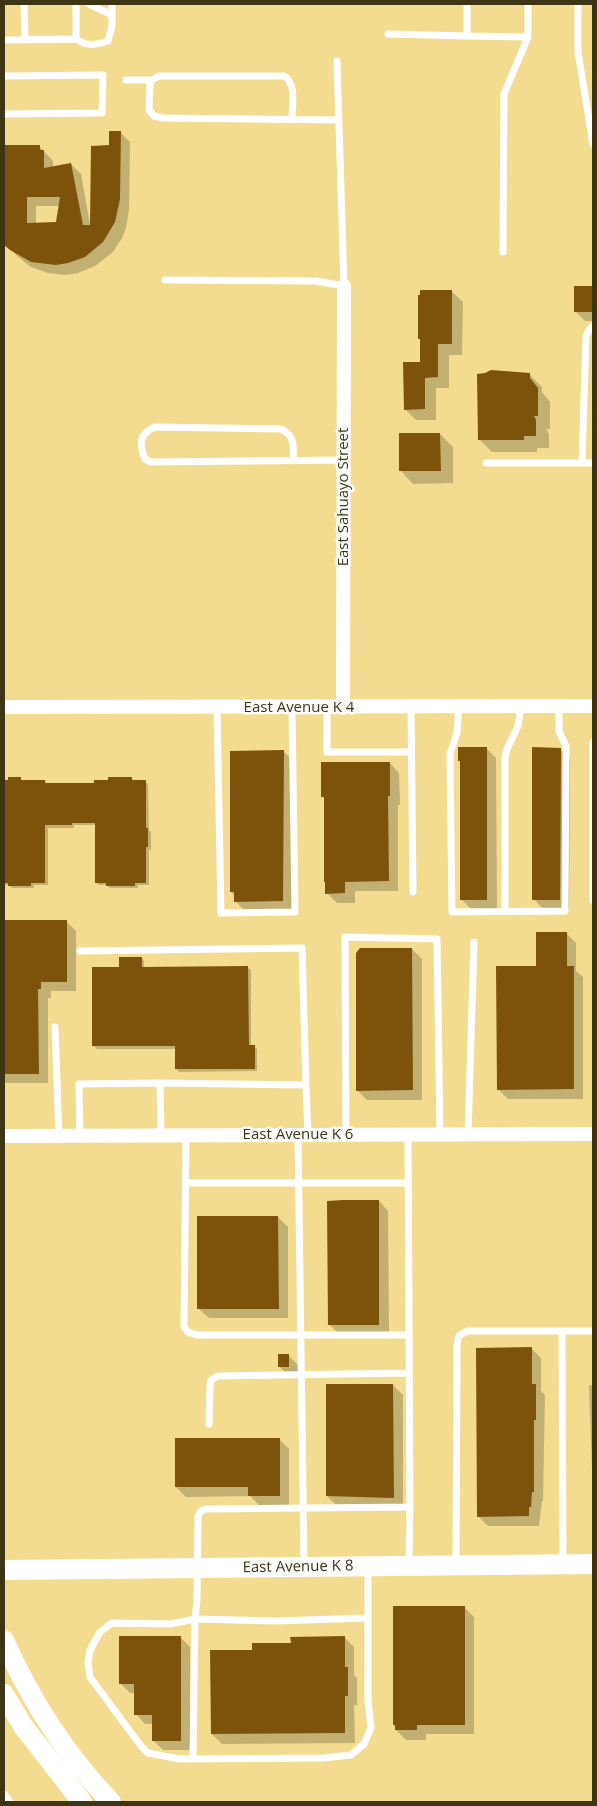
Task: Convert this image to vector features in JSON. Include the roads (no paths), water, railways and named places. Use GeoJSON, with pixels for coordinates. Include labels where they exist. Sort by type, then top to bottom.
{"type":"FeatureCollection","features":[{"type":"Feature","properties":{"kind":"street","name":"East Sahuayo Street"},"geometry":{"type":"LineString","coordinates":[[343,708],[344,286]]}},
{"type":"Feature","properties":{"kind":"street","name":"East Avenue K 4"},"geometry":{"type":"LineString","coordinates":[[4,707],[343,708],[593,706]]}},
{"type":"Feature","properties":{"kind":"street","name":"East Avenue K 6"},"geometry":{"type":"LineString","coordinates":[[4,1136],[593,1134]]}},
{"type":"Feature","properties":{"kind":"street","name":"East Avenue K 8"},"geometry":{"type":"LineString","coordinates":[[4,1570],[593,1564]]}},
{"type":"Feature","properties":{"kind":"street"},"geometry":{"type":"LineString","coordinates":[[4,1640],[17,1670],[52,1728],[111,1802]]}},
{"type":"Feature","properties":{"kind":"street"},"geometry":{"type":"LineString","coordinates":[[4,1694],[23,1726],[82,1802]]}},
{"type":"Feature","properties":{"kind":"lane"},"geometry":{"type":"LineString","coordinates":[[24,4],[25,40]]}},
{"type":"Feature","properties":{"kind":"lane"},"geometry":{"type":"LineString","coordinates":[[76,4],[76,39]]}},
{"type":"Feature","properties":{"kind":"lane"},"geometry":{"type":"LineString","coordinates":[[89,4],[112,15]]}},
{"type":"Feature","properties":{"kind":"lane"},"geometry":{"type":"LineString","coordinates":[[4,40],[76,39],[82,43],[95,46],[108,41],[112,26],[112,4]]}},
{"type":"Feature","properties":{"kind":"lane"},"geometry":{"type":"LineString","coordinates":[[467,4],[467,36]]}},
{"type":"Feature","properties":{"kind":"lane"},"geometry":{"type":"LineString","coordinates":[[503,252],[504,94],[528,37],[528,4]]}},
{"type":"Feature","properties":{"kind":"lane"},"geometry":{"type":"LineString","coordinates":[[578,4],[578,52],[593,144]]}},
{"type":"Feature","properties":{"kind":"lane"},"geometry":{"type":"LineString","coordinates":[[388,34],[528,37]]}},
{"type":"Feature","properties":{"kind":"lane"},"geometry":{"type":"LineString","coordinates":[[165,280],[316,281],[344,286],[337,60]]}},
{"type":"Feature","properties":{"kind":"lane"},"geometry":{"type":"LineString","coordinates":[[4,76],[103,75],[102,113],[4,114]]}},
{"type":"Feature","properties":{"kind":"lane"},"geometry":{"type":"LineString","coordinates":[[126,80],[152,80],[159,76],[284,76],[290,82],[292,90],[292,119]]}},
{"type":"Feature","properties":{"kind":"lane"},"geometry":{"type":"LineString","coordinates":[[152,80],[150,84],[150,110],[154,116],[163,118],[339,120]]}},
{"type":"Feature","properties":{"kind":"lane"},"geometry":{"type":"LineString","coordinates":[[582,462],[586,337],[593,326]]}},
{"type":"Feature","properties":{"kind":"lane"},"geometry":{"type":"LineString","coordinates":[[293,461],[292,437],[288,432],[281,429],[155,427],[143,435],[142,440],[142,452],[145,459],[151,462],[293,461],[344,460]]}},
{"type":"Feature","properties":{"kind":"lane"},"geometry":{"type":"LineString","coordinates":[[486,463],[593,463]]}},
{"type":"Feature","properties":{"kind":"lane"},"geometry":{"type":"LineString","coordinates":[[218,707],[221,913],[295,912],[292,708]]}},
{"type":"Feature","properties":{"kind":"lane"},"geometry":{"type":"LineString","coordinates":[[411,707],[412,892]]}},
{"type":"Feature","properties":{"kind":"lane"},"geometry":{"type":"LineString","coordinates":[[459,707],[457,733],[450,754],[452,912],[565,912],[566,746],[559,731],[559,707]]}},
{"type":"Feature","properties":{"kind":"lane"},"geometry":{"type":"LineString","coordinates":[[505,912],[505,758],[507,749],[518,726],[521,707]]}},
{"type":"Feature","properties":{"kind":"lane"},"geometry":{"type":"LineString","coordinates":[[327,708],[327,752],[411,752]]}},
{"type":"Feature","properties":{"kind":"lane"},"geometry":{"type":"LineString","coordinates":[[593,742],[593,900]]}},
{"type":"Feature","properties":{"kind":"lane"},"geometry":{"type":"LineString","coordinates":[[346,1135],[345,937],[437,938],[440,1135]]}},
{"type":"Feature","properties":{"kind":"lane"},"geometry":{"type":"LineString","coordinates":[[468,1135],[474,942]]}},
{"type":"Feature","properties":{"kind":"lane"},"geometry":{"type":"LineString","coordinates":[[80,951],[302,948],[306,1086],[299,1184],[304,1567]]}},
{"type":"Feature","properties":{"kind":"lane"},"geometry":{"type":"LineString","coordinates":[[55,1027],[59,1136]]}},
{"type":"Feature","properties":{"kind":"lane"},"geometry":{"type":"LineString","coordinates":[[80,1136],[79,1084],[160,1083],[306,1086]]}},
{"type":"Feature","properties":{"kind":"lane"},"geometry":{"type":"LineString","coordinates":[[160,1083],[161,1136]]}},
{"type":"Feature","properties":{"kind":"lane"},"geometry":{"type":"LineString","coordinates":[[408,1135],[409,1566]]}},
{"type":"Feature","properties":{"kind":"lane"},"geometry":{"type":"LineString","coordinates":[[186,1136],[184,1327],[188,1332],[197,1335],[409,1335]]}},
{"type":"Feature","properties":{"kind":"lane"},"geometry":{"type":"LineString","coordinates":[[186,1183],[408,1183]]}},
{"type":"Feature","properties":{"kind":"lane"},"geometry":{"type":"LineString","coordinates":[[456,1566],[457,1345],[459,1336],[467,1331],[593,1331]]}},
{"type":"Feature","properties":{"kind":"lane"},"geometry":{"type":"LineString","coordinates":[[562,1331],[563,1565]]}},
{"type":"Feature","properties":{"kind":"lane"},"geometry":{"type":"LineString","coordinates":[[209,1424],[210,1386],[212,1380],[218,1376],[409,1373]]}},
{"type":"Feature","properties":{"kind":"lane"},"geometry":{"type":"LineString","coordinates":[[193,1758],[198,1516],[201,1511],[206,1509],[410,1507]]}},
{"type":"Feature","properties":{"kind":"lane"},"geometry":{"type":"LineString","coordinates":[[368,1566],[368,1618],[368,1699],[370,1728],[364,1744],[351,1755],[323,1758],[180,1759],[148,1753],[90,1677],[88,1662],[90,1650],[100,1632],[112,1623],[170,1624],[195,1619],[275,1621],[368,1618]]}},
{"type":"Feature","properties":{"kind":"lane"},"geometry":{"type":"LineString","coordinates":[[4,1794],[10,1802]]}}]}
